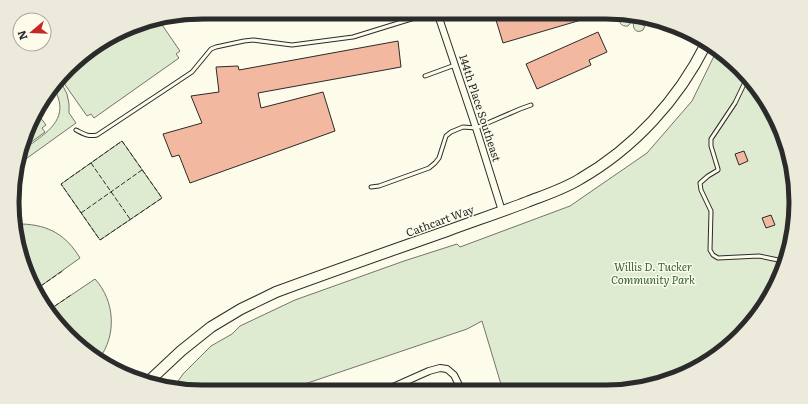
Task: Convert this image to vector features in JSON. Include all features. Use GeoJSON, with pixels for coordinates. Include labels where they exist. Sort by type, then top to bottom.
{"type":"FeatureCollection","features":[{"type":"Feature","properties":{"kind":"main road","name":"Cathcart Way"},"geometry":{"type":"LineString","coordinates":[[152,378],[181,351],[211,327],[241,309],[269,295],[502,211],[580,180],[611,159],[646,129],[675,95],[699,59],[704,48]]}},
{"type":"Feature","properties":{"kind":"street","name":"144th Place Southeast"},"geometry":{"type":"LineString","coordinates":[[439,19],[476,128],[502,211]]}},
{"type":"Feature","properties":{"kind":"street"},"geometry":{"type":"LineString","coordinates":[[398,385],[440,368],[447,369],[454,375],[459,385]]}},
{"type":"Feature","properties":{"kind":"lane"},"geometry":{"type":"LineString","coordinates":[[76,130],[86,135],[97,135],[192,72],[211,49],[216,46],[253,40],[292,45],[353,37],[413,19]]}},
{"type":"Feature","properties":{"kind":"lane"},"geometry":{"type":"LineString","coordinates":[[425,76],[455,65]]}},
{"type":"Feature","properties":{"kind":"lane"},"geometry":{"type":"LineString","coordinates":[[745,82],[735,103],[711,139],[711,146],[718,170],[700,183],[701,190],[711,212],[710,250],[713,255],[718,258],[759,256],[779,260]]}},
{"type":"Feature","properties":{"kind":"lane"},"geometry":{"type":"LineString","coordinates":[[371,187],[379,186],[429,168],[439,158],[446,136],[451,132],[463,127],[476,128],[531,105]]}},
{"type":"Feature","properties":{"kind":"green space"},"geometry":{"type":"Polygon","coordinates":[[[190,19],[237,19],[178,21],[190,19]]]}},
{"type":"Feature","properties":{"kind":"green space"},"geometry":{"type":"Polygon","coordinates":[[[619,19],[632,21],[628,26],[622,25],[619,19]]]}},
{"type":"Feature","properties":{"kind":"green space"},"geometry":{"type":"Polygon","coordinates":[[[634,22],[645,26],[643,30],[637,31],[634,29],[634,22]]]}},
{"type":"Feature","properties":{"kind":"green space"},"geometry":{"type":"Polygon","coordinates":[[[161,24],[180,51],[176,54],[179,58],[94,118],[91,114],[87,116],[63,82],[64,81],[81,64],[110,44],[132,33],[161,24]]]}},
{"type":"Feature","properties":{"kind":"green space","name":"Willis D. Tucker Community Park"},"geometry":{"type":"Polygon","coordinates":[[[715,55],[727,64],[744,81],[758,100],[770,121],[783,155],[789,190],[789,214],[783,249],[770,283],[758,304],[744,323],[727,340],[698,360],[676,371],[653,379],[618,385],[501,385],[482,321],[467,329],[302,385],[190,385],[177,383],[183,374],[211,346],[232,334],[240,326],[295,300],[404,261],[457,244],[460,247],[570,206],[647,153],[692,101],[715,55]]]}},
{"type":"Feature","properties":{"kind":"green space"},"geometry":{"type":"Polygon","coordinates":[[[62,84],[67,94],[69,113],[76,123],[24,160],[28,146],[48,131],[57,119],[60,112],[58,96],[56,92],[62,84]]]}},
{"type":"Feature","properties":{"kind":"green space"},"geometry":{"type":"Polygon","coordinates":[[[40,117],[46,125],[42,128],[45,132],[29,144],[40,117]]]}},
{"type":"Feature","properties":{"kind":"green space"},"geometry":{"type":"Polygon","coordinates":[[[122,141],[162,198],[100,240],[61,184],[122,141]]]}},
{"type":"Feature","properties":{"kind":"green space"},"geometry":{"type":"Polygon","coordinates":[[[21,224],[40,226],[49,229],[63,237],[80,258],[40,287],[25,249],[21,224]]]}},
{"type":"Feature","properties":{"kind":"green space"},"geometry":{"type":"Polygon","coordinates":[[[95,279],[107,297],[111,318],[109,339],[102,355],[81,340],[64,323],[53,307],[95,279]]]}},
{"type":"Feature","properties":{"kind":"building"},"geometry":{"type":"Polygon","coordinates":[[[499,19],[584,19],[503,43],[496,20],[499,19]]]}},
{"type":"Feature","properties":{"kind":"building"},"geometry":{"type":"Polygon","coordinates":[[[598,32],[607,52],[589,60],[591,65],[537,89],[526,64],[598,32]]]}},
{"type":"Feature","properties":{"kind":"building"},"geometry":{"type":"Polygon","coordinates":[[[398,41],[401,67],[258,93],[261,108],[323,92],[335,131],[190,183],[179,155],[172,157],[163,134],[202,123],[191,96],[219,92],[216,67],[238,66],[239,70],[398,41]]]}},
{"type":"Feature","properties":{"kind":"building"},"geometry":{"type":"Polygon","coordinates":[[[744,151],[748,161],[739,165],[735,154],[744,151]]]}},
{"type":"Feature","properties":{"kind":"building"},"geometry":{"type":"Polygon","coordinates":[[[771,215],[775,225],[766,228],[762,218],[771,215]]]}},
{"type":"Feature","properties":{"kind":"fence"},"geometry":{"type":"LineString","coordinates":[[122,141],[162,198],[100,240],[61,184],[122,141]]}},
{"type":"Feature","properties":{"kind":"fence"},"geometry":{"type":"LineString","coordinates":[[91,163],[130,219]]}},
{"type":"Feature","properties":{"kind":"fence"},"geometry":{"type":"LineString","coordinates":[[81,213],[142,170]]}},
{"type":"Feature","properties":{"kind":"fence"},"geometry":{"type":"LineString","coordinates":[[40,287],[64,270]]}},
{"type":"Feature","properties":{"kind":"fence"},"geometry":{"type":"LineString","coordinates":[[53,307],[71,295]]}}]}
